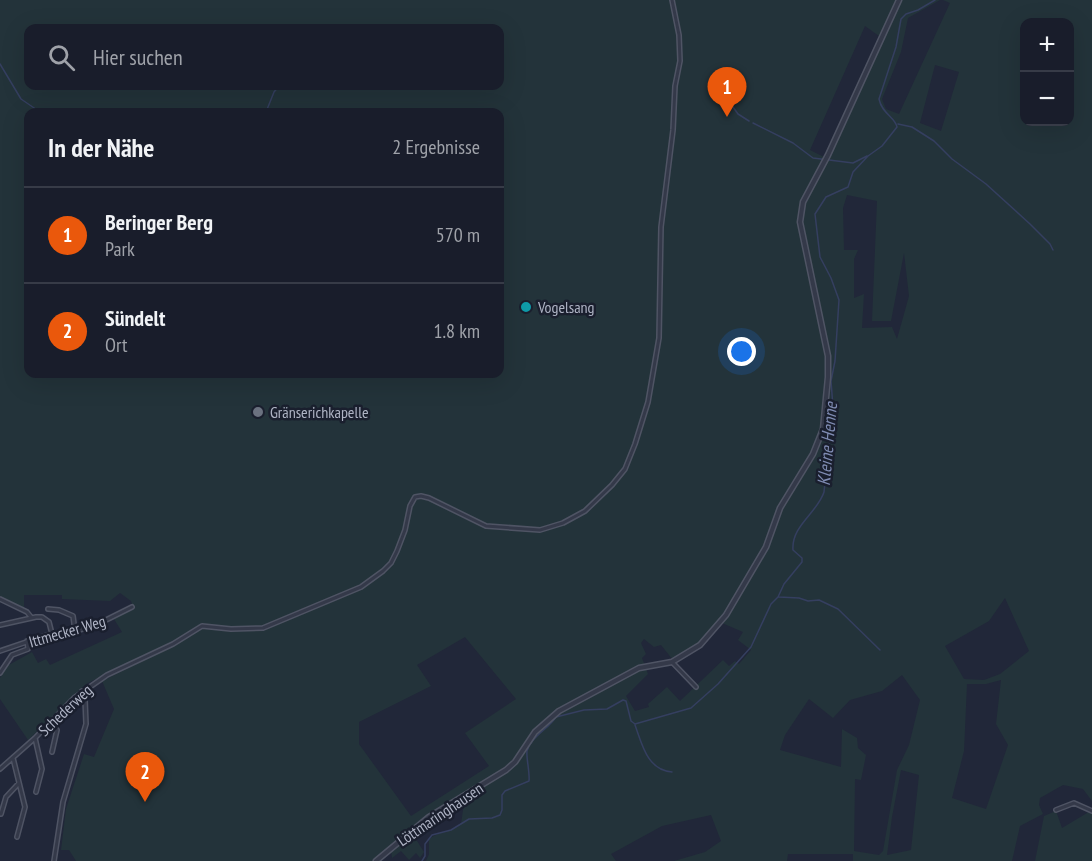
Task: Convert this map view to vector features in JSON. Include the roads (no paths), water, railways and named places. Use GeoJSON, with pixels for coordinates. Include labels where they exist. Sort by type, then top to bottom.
{"type":"FeatureCollection","features":[{"type":"Feature","properties":{"kind":"street","name":"Schederweg"},"geometry":{"type":"LineString","coordinates":[[0,769],[82,692],[107,675],[173,644],[200,627],[263,628],[360,587],[393,561],[405,530],[410,506],[418,496],[437,501],[486,526],[540,530],[579,515],[596,502],[620,477],[642,425],[650,396],[657,354],[661,227],[680,61],[679,39],[672,0]]}},
{"type":"Feature","properties":{"kind":"street"},"geometry":{"type":"LineString","coordinates":[[696,687],[672,663],[704,642],[726,615],[766,547],[780,508],[821,438],[829,360],[800,222],[801,209],[899,0]]}},
{"type":"Feature","properties":{"kind":"street"},"geometry":{"type":"LineString","coordinates":[[0,599],[24,610],[31,617]]}},
{"type":"Feature","properties":{"kind":"street","name":"Ittmecker Weg"},"geometry":{"type":"LineString","coordinates":[[0,651],[52,634],[94,626],[132,607]]}},
{"type":"Feature","properties":{"kind":"street"},"geometry":{"type":"LineString","coordinates":[[48,609],[60,609],[74,616],[75,631]]}},
{"type":"Feature","properties":{"kind":"street"},"geometry":{"type":"LineString","coordinates":[[0,625],[31,617],[42,617],[48,620],[52,634]]}},
{"type":"Feature","properties":{"kind":"street"},"geometry":{"type":"LineString","coordinates":[[0,674],[12,655],[27,649],[27,642]]}},
{"type":"Feature","properties":{"kind":"street","name":"Löttmaringhausen"},"geometry":{"type":"LineString","coordinates":[[376,861],[429,817],[506,770],[515,762],[535,732],[558,711],[639,668],[672,663]]}},
{"type":"Feature","properties":{"kind":"street"},"geometry":{"type":"LineString","coordinates":[[54,861],[63,802],[86,726],[85,699],[82,692]]}},
{"type":"Feature","properties":{"kind":"street"},"geometry":{"type":"LineString","coordinates":[[52,722],[57,729],[52,752]]}},
{"type":"Feature","properties":{"kind":"street"},"geometry":{"type":"LineString","coordinates":[[35,738],[42,766],[36,792]]}},
{"type":"Feature","properties":{"kind":"street"},"geometry":{"type":"LineString","coordinates":[[13,758],[25,809],[17,837]]}},
{"type":"Feature","properties":{"kind":"street"},"geometry":{"type":"LineString","coordinates":[[1,814],[6,797],[19,783]]}},
{"type":"Feature","properties":{"kind":"street"},"geometry":{"type":"LineString","coordinates":[[1056,810],[1074,803],[1092,811]]}},
{"type":"Feature","properties":{"kind":"waterway","name":"Kleine Henne"},"geometry":{"type":"LineString","coordinates":[[422,861],[425,856],[425,844],[432,835],[451,830],[469,819],[492,818],[500,815],[502,795],[505,791],[529,781],[527,754],[529,746],[556,717],[584,710],[607,709],[623,700],[626,701],[631,721],[635,724],[691,708],[718,684],[751,647],[771,604],[802,562],[802,558],[793,550],[796,534],[824,492],[833,407],[831,381],[835,361],[839,300],[820,257],[815,214],[826,197],[848,187],[853,172],[868,156],[882,146],[897,127],[879,99],[896,47],[901,19],[906,14],[935,0]]}},
{"type":"Feature","properties":{"kind":"waterway"},"geometry":{"type":"LineString","coordinates":[[0,64],[21,99],[34,108]]}},
{"type":"Feature","properties":{"kind":"waterway"},"geometry":{"type":"LineString","coordinates":[[268,108],[276,90]]}},
{"type":"Feature","properties":{"kind":"waterway"},"geometry":{"type":"LineString","coordinates":[[733,107],[738,114],[749,121]]}},
{"type":"Feature","properties":{"kind":"waterway"},"geometry":{"type":"LineString","coordinates":[[753,123],[793,143],[813,158],[853,163],[867,156]]}},
{"type":"Feature","properties":{"kind":"waterway"},"geometry":{"type":"LineString","coordinates":[[898,124],[912,127],[934,141],[952,159],[986,184],[1030,224],[1053,250]]}},
{"type":"Feature","properties":{"kind":"waterway"},"geometry":{"type":"LineString","coordinates":[[779,597],[808,601],[819,600],[838,609],[880,650]]}},
{"type":"Feature","properties":{"kind":"waterway"},"geometry":{"type":"LineString","coordinates":[[635,725],[643,748],[651,761],[664,770],[672,772]]}},
{"type":"Feature","properties":{"kind":"place","name":"Beringer Berg"},"geometry":{"type":"Point","coordinates":[727,117]}},
{"type":"Feature","properties":{"kind":"place","name":"Vogelsang"},"geometry":{"type":"Point","coordinates":[526,307]}},
{"type":"Feature","properties":{"kind":"place","name":"Gränserichkapelle"},"geometry":{"type":"Point","coordinates":[258,412]}},
{"type":"Feature","properties":{"kind":"place","name":"Sündelt"},"geometry":{"type":"Point","coordinates":[145,802]}}]}
